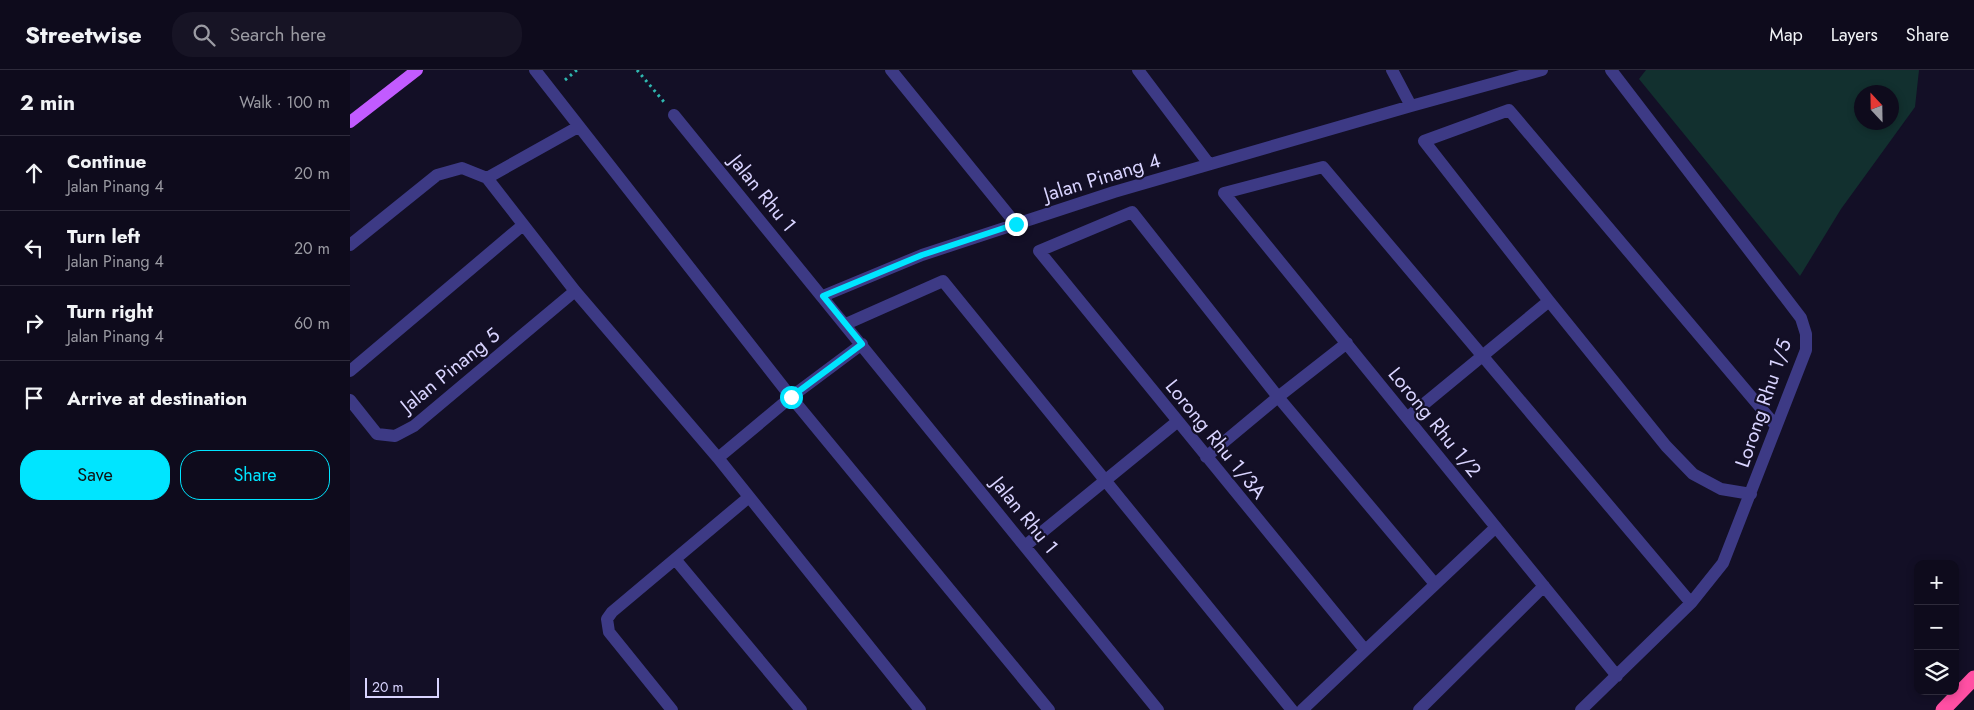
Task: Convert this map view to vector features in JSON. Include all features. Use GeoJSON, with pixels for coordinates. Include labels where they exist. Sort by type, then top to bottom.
{"type":"FeatureCollection","features":[{"type":"Feature","properties":{"kind":"highway"},"geometry":{"type":"LineString","coordinates":[[1943,710],[1974,678]]}},
{"type":"Feature","properties":{"kind":"main road"},"geometry":{"type":"LineString","coordinates":[[350,122],[417,70]]}},
{"type":"Feature","properties":{"kind":"street"},"geometry":{"type":"LineString","coordinates":[[535,70],[791,397],[1049,710]]}},
{"type":"Feature","properties":{"kind":"street"},"geometry":{"type":"LineString","coordinates":[[891,70],[1016,224]]}},
{"type":"Feature","properties":{"kind":"street"},"geometry":{"type":"LineString","coordinates":[[1138,70],[1209,164]]}},
{"type":"Feature","properties":{"kind":"street"},"geometry":{"type":"LineString","coordinates":[[1392,70],[1411,106]]}},
{"type":"Feature","properties":{"kind":"street","name":"Jalan Pinang 4"},"geometry":{"type":"LineString","coordinates":[[823,296],[922,255],[1016,224],[1209,164],[1542,70]]}},
{"type":"Feature","properties":{"kind":"street","name":"Lorong Rhu 1/5"},"geometry":{"type":"LineString","coordinates":[[1581,710],[1691,603],[1723,563],[1806,350],[1806,334],[1801,318],[1611,70]]}},
{"type":"Feature","properties":{"kind":"street"},"geometry":{"type":"LineString","coordinates":[[1751,494],[1722,489],[1693,474],[1666,446],[1549,301],[1424,141],[1509,110],[1776,426]]}},
{"type":"Feature","properties":{"kind":"street","name":"Jalan Rhu 1"},"geometry":{"type":"LineString","coordinates":[[674,114],[823,296]]}},
{"type":"Feature","properties":{"kind":"street"},"geometry":{"type":"LineString","coordinates":[[487,178],[578,127]]}},
{"type":"Feature","properties":{"kind":"street","name":"Lorong Rhu 1/2"},"geometry":{"type":"LineString","coordinates":[[1482,356],[1323,167],[1224,193],[1617,676]]}},
{"type":"Feature","properties":{"kind":"street"},"geometry":{"type":"LineString","coordinates":[[350,246],[437,175],[462,168],[487,178],[575,291],[718,458],[920,710]]}},
{"type":"Feature","properties":{"kind":"street","name":"Lorong Rhu 1/3A"},"geometry":{"type":"LineString","coordinates":[[1278,397],[1132,212],[1039,251],[1365,650]]}},
{"type":"Feature","properties":{"kind":"street"},"geometry":{"type":"LineString","coordinates":[[350,371],[523,225]]}},
{"type":"Feature","properties":{"kind":"street"},"geometry":{"type":"LineString","coordinates":[[846,324],[943,281],[1292,710]]}},
{"type":"Feature","properties":{"kind":"street","name":"Jalan Pinang 5"},"geometry":{"type":"LineString","coordinates":[[350,400],[377,434],[395,436],[414,426],[575,291]]}},
{"type":"Feature","properties":{"kind":"street"},"geometry":{"type":"LineString","coordinates":[[718,458],[791,397],[862,344],[823,296]]}},
{"type":"Feature","properties":{"kind":"street"},"geometry":{"type":"LineString","coordinates":[[1407,418],[1549,301]]}},
{"type":"Feature","properties":{"kind":"street","name":"Jalan Rhu 1"},"geometry":{"type":"LineString","coordinates":[[862,344],[1158,710]]}},
{"type":"Feature","properties":{"kind":"street"},"geometry":{"type":"LineString","coordinates":[[1206,457],[1346,344]]}},
{"type":"Feature","properties":{"kind":"street"},"geometry":{"type":"LineString","coordinates":[[1482,356],[1691,603]]}},
{"type":"Feature","properties":{"kind":"street"},"geometry":{"type":"LineString","coordinates":[[1278,397],[1435,584]]}},
{"type":"Feature","properties":{"kind":"street"},"geometry":{"type":"LineString","coordinates":[[1025,546],[1178,421]]}},
{"type":"Feature","properties":{"kind":"street"},"geometry":{"type":"LineString","coordinates":[[672,710],[610,632],[606,619],[750,497]]}},
{"type":"Feature","properties":{"kind":"street"},"geometry":{"type":"LineString","coordinates":[[1302,710],[1496,527]]}},
{"type":"Feature","properties":{"kind":"street"},"geometry":{"type":"LineString","coordinates":[[675,559],[801,710]]}},
{"type":"Feature","properties":{"kind":"street"},"geometry":{"type":"LineString","coordinates":[[1419,710],[1544,586]]}},
{"type":"Feature","properties":{"kind":"path"},"geometry":{"type":"LineString","coordinates":[[637,70],[674,114]]}},
{"type":"Feature","properties":{"kind":"green space"},"geometry":{"type":"Polygon","coordinates":[[[1646,70],[1919,70],[1915,107],[1899,129],[1899,85],[1854,85],[1854,130],[1898,130],[1841,209],[1800,276],[1639,79],[1646,70]]]}},
{"type":"Feature","properties":{"kind":"route"},"geometry":{"type":"LineString","coordinates":[[791,397],[862,344],[823,296],[922,255],[1016,224]]}}]}
